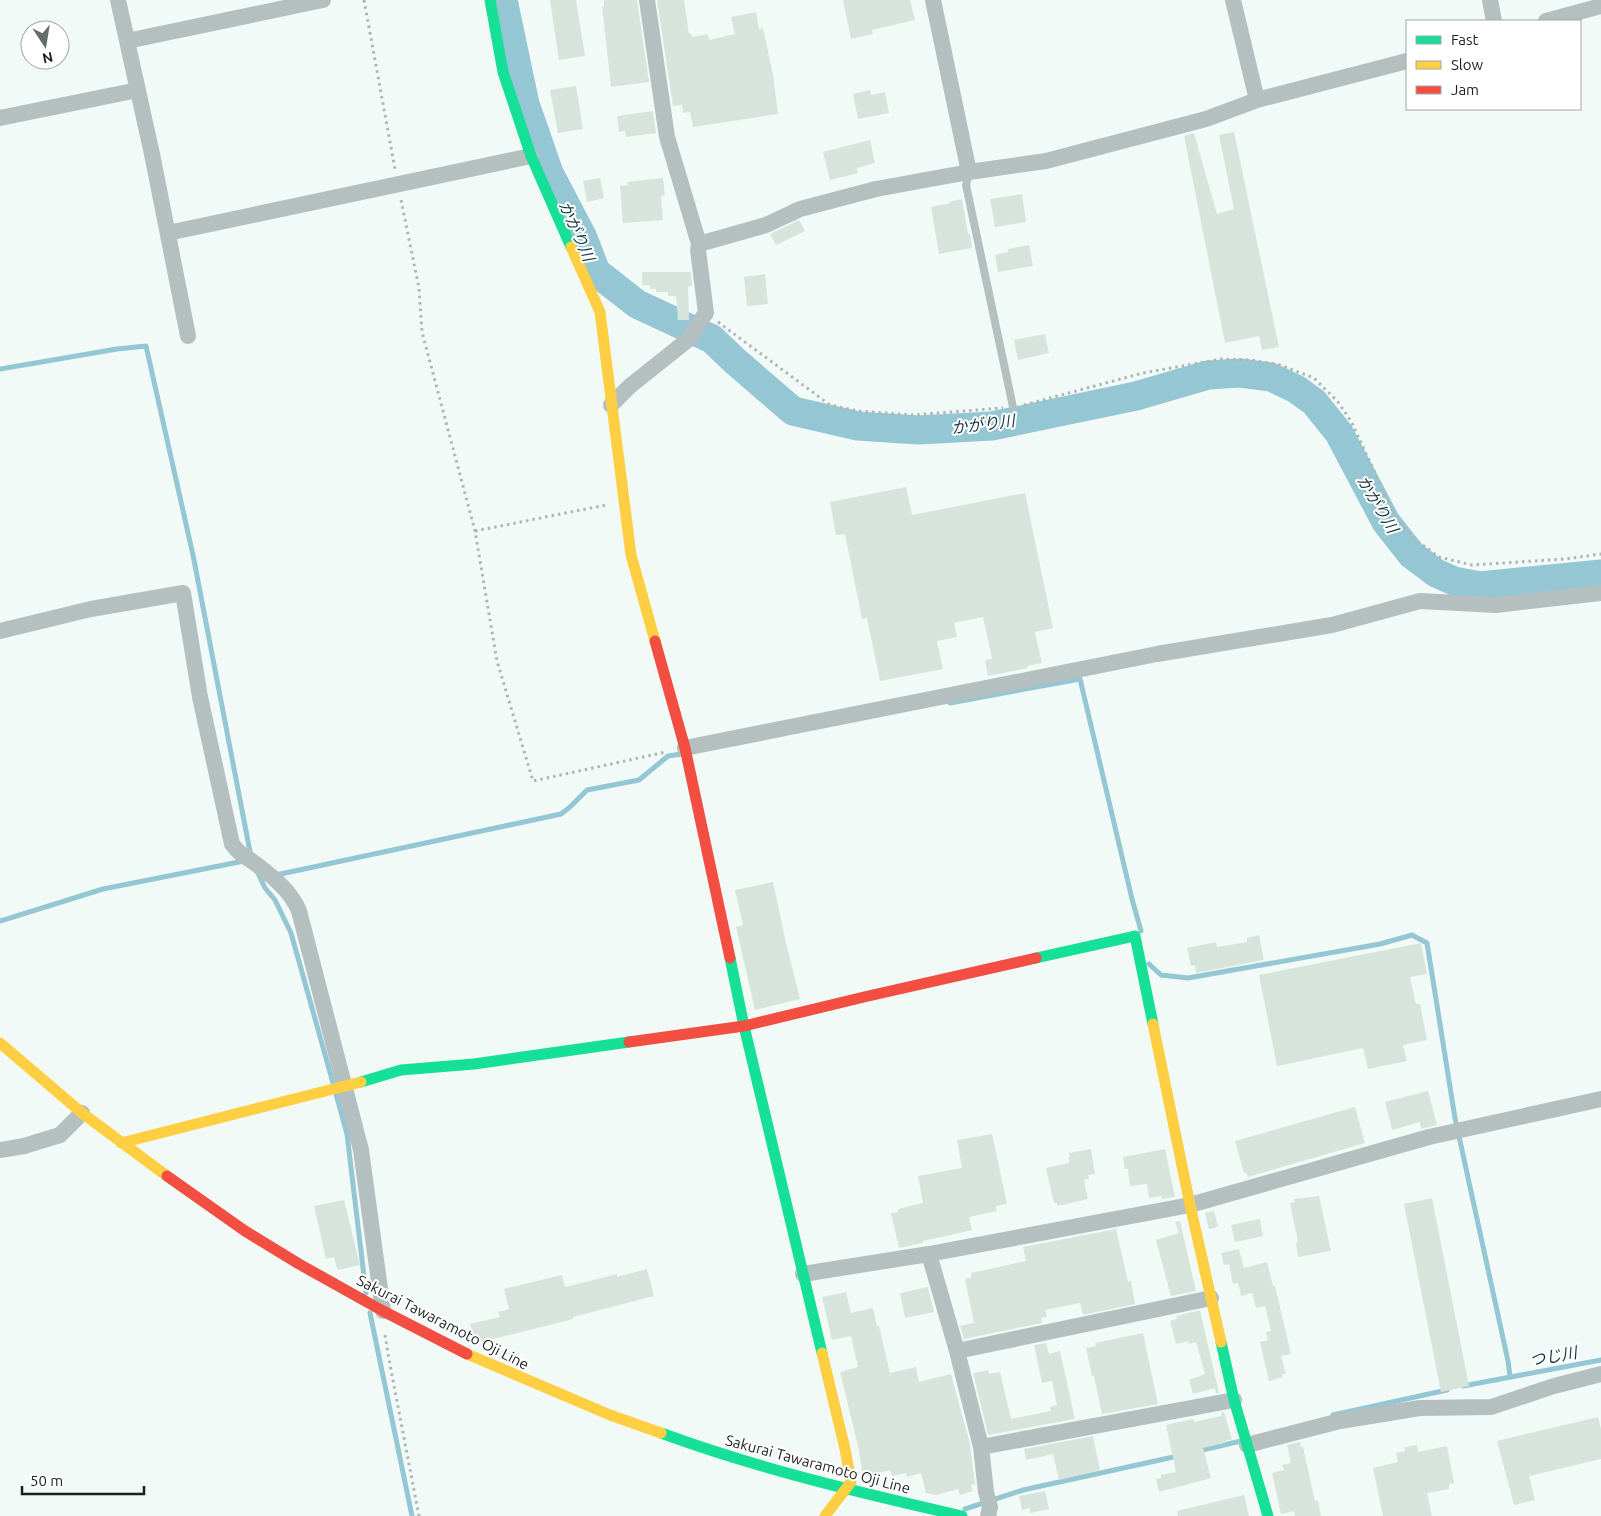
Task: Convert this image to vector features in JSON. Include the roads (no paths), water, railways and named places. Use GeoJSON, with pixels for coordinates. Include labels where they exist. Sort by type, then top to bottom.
{"type":"FeatureCollection","features":[{"type":"Feature","properties":{"kind":"street"},"geometry":{"type":"LineString","coordinates":[[118,0],[188,336]]}},
{"type":"Feature","properties":{"kind":"street"},"geometry":{"type":"LineString","coordinates":[[127,41],[323,0]]}},
{"type":"Feature","properties":{"kind":"street"},"geometry":{"type":"LineString","coordinates":[[490,0],[503,72],[531,156],[600,312],[632,555],[685,748],[744,1026],[845,1448],[851,1482],[825,1516]]}},
{"type":"Feature","properties":{"kind":"street"},"geometry":{"type":"LineString","coordinates":[[611,405],[630,386],[689,339],[704,315],[698,244],[667,137],[647,0]]}},
{"type":"Feature","properties":{"kind":"street"},"geometry":{"type":"LineString","coordinates":[[932,0],[969,172]]}},
{"type":"Feature","properties":{"kind":"street"},"geometry":{"type":"LineString","coordinates":[[1233,0],[1257,100]]}},
{"type":"Feature","properties":{"kind":"street"},"geometry":{"type":"LineString","coordinates":[[1490,0],[1494,20]]}},
{"type":"Feature","properties":{"kind":"street"},"geometry":{"type":"LineString","coordinates":[[1550,20],[1601,6]]}},
{"type":"Feature","properties":{"kind":"street"},"geometry":{"type":"LineString","coordinates":[[698,244],[766,225],[800,209],[876,189],[969,172],[1046,161],[1206,119],[1257,100],[1406,61]]}},
{"type":"Feature","properties":{"kind":"street"},"geometry":{"type":"LineString","coordinates":[[0,118],[138,90]]}},
{"type":"Feature","properties":{"kind":"street"},"geometry":{"type":"LineString","coordinates":[[168,233],[531,156]]}},
{"type":"Feature","properties":{"kind":"street"},"geometry":{"type":"LineString","coordinates":[[0,631],[91,609],[183,593],[200,697],[232,844],[240,854],[254,862],[281,884],[295,902],[299,911],[360,1150],[383,1311]]}},
{"type":"Feature","properties":{"kind":"street"},"geometry":{"type":"LineString","coordinates":[[685,748],[1157,654],[1332,625],[1420,601],[1496,605],[1601,593]]}},
{"type":"Feature","properties":{"kind":"street"},"geometry":{"type":"LineString","coordinates":[[121,1143],[401,1070],[484,1062],[744,1026],[1135,936],[1190,1205],[1234,1400],[1268,1516]]}},
{"type":"Feature","properties":{"kind":"street","name":"Sakurai Tawaramoto Oji Line"},"geometry":{"type":"LineString","coordinates":[[0,1043],[82,1113],[121,1143],[246,1231],[299,1264],[451,1347],[518,1378],[610,1416],[695,1446],[844,1489],[962,1516]]}},
{"type":"Feature","properties":{"kind":"street"},"geometry":{"type":"LineString","coordinates":[[802,1274],[929,1254],[1190,1205],[1430,1137],[1601,1099]]}},
{"type":"Feature","properties":{"kind":"street"},"geometry":{"type":"LineString","coordinates":[[0,1150],[24,1146],[60,1135],[82,1113]]}},
{"type":"Feature","properties":{"kind":"street"},"geometry":{"type":"LineString","coordinates":[[929,1254],[957,1351],[981,1447],[988,1505]]}},
{"type":"Feature","properties":{"kind":"street"},"geometry":{"type":"LineString","coordinates":[[957,1351],[1211,1298]]}},
{"type":"Feature","properties":{"kind":"street"},"geometry":{"type":"LineString","coordinates":[[1247,1444],[1340,1421],[1420,1408],[1491,1407],[1554,1386],[1601,1374]]}},
{"type":"Feature","properties":{"kind":"street"},"geometry":{"type":"LineString","coordinates":[[981,1447],[1234,1400]]}},
{"type":"Feature","properties":{"kind":"lane"},"geometry":{"type":"LineString","coordinates":[[969,172],[966,185],[1013,408]]}},
{"type":"Feature","properties":{"kind":"waterway","name":"かがり川"},"geometry":{"type":"LineString","coordinates":[[503,0],[525,104],[549,173],[583,238],[596,272],[637,304],[712,339],[793,411],[858,426],[918,430],[992,426],[1136,396],[1208,375],[1240,373],[1271,377],[1296,389],[1314,402],[1339,433],[1386,522],[1412,555],[1436,573],[1454,581],[1480,586],[1601,574]]}},
{"type":"Feature","properties":{"kind":"waterway"},"geometry":{"type":"LineString","coordinates":[[0,369],[117,349],[146,346],[193,555],[251,857]]}},
{"type":"Feature","properties":{"kind":"waterway"},"geometry":{"type":"LineString","coordinates":[[950,703],[1080,679],[1141,931]]}},
{"type":"Feature","properties":{"kind":"waterway"},"geometry":{"type":"LineString","coordinates":[[276,875],[561,814],[587,790],[639,780],[668,756],[681,754]]}},
{"type":"Feature","properties":{"kind":"waterway"},"geometry":{"type":"LineString","coordinates":[[0,921],[103,889],[244,861]]}},
{"type":"Feature","properties":{"kind":"waterway"},"geometry":{"type":"LineString","coordinates":[[257,871],[265,888],[275,900],[291,933],[333,1083]]}},
{"type":"Feature","properties":{"kind":"waterway"},"geometry":{"type":"LineString","coordinates":[[1149,964],[1161,975],[1188,978],[1380,944],[1412,935],[1427,943],[1455,1118],[1510,1376]]}},
{"type":"Feature","properties":{"kind":"waterway"},"geometry":{"type":"LineString","coordinates":[[336,1094],[347,1134],[366,1293]]}},
{"type":"Feature","properties":{"kind":"waterway"},"geometry":{"type":"LineString","coordinates":[[370,1313],[412,1516]]}},
{"type":"Feature","properties":{"kind":"waterway","name":"つじ川"},"geometry":{"type":"LineString","coordinates":[[1463,1386],[1601,1360]]}},
{"type":"Feature","properties":{"kind":"waterway"},"geometry":{"type":"LineString","coordinates":[[1333,1415],[1447,1390]]}},
{"type":"Feature","properties":{"kind":"waterway"},"geometry":{"type":"LineString","coordinates":[[1198,1451],[1241,1441]]}},
{"type":"Feature","properties":{"kind":"waterway"},"geometry":{"type":"LineString","coordinates":[[965,1509],[1023,1490],[1178,1456]]}}]}
